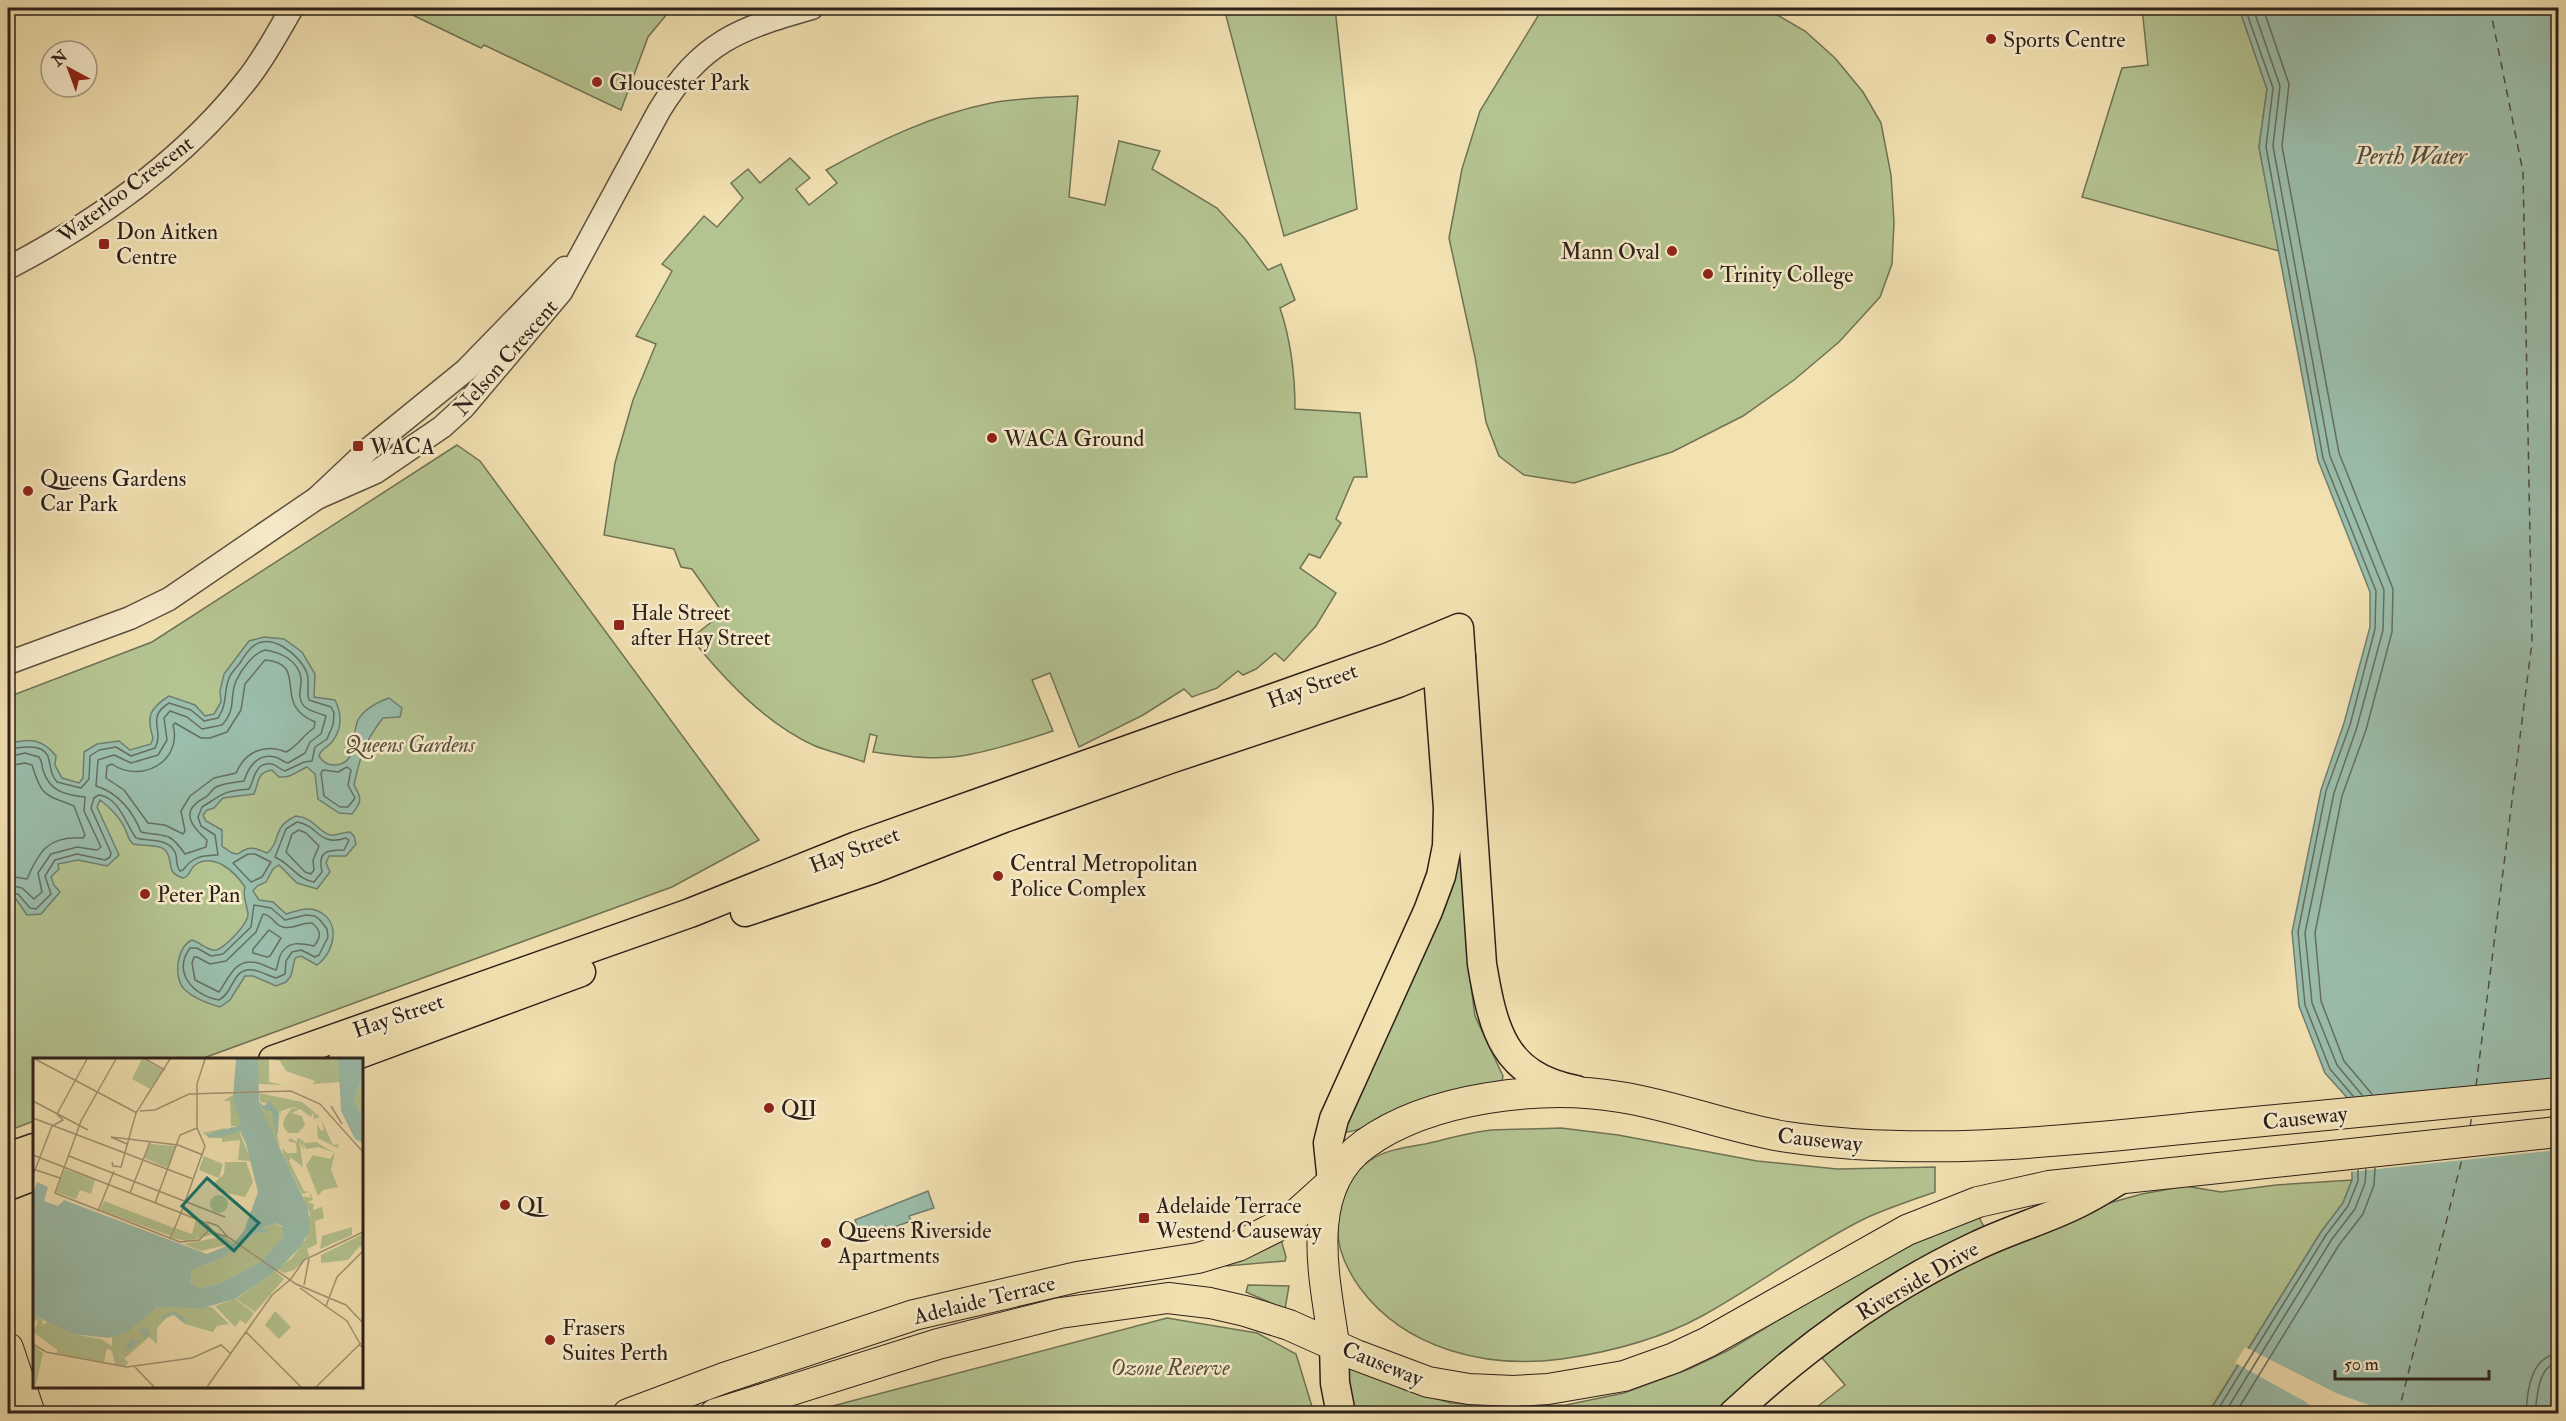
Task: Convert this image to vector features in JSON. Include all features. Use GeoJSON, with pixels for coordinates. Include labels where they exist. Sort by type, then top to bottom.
{"type":"FeatureCollection","features":[{"type":"Feature","properties":{"kind":"highway","name":"Causeway"},"geometry":{"type":"LineString","coordinates":[[2559,1093],[2053,1142],[1913,1146],[1856,1143],[1755,1131],[1648,1102],[1592,1093],[1548,1092],[1515,1095],[1433,1112],[1381,1134],[1352,1154],[1332,1182],[1323,1212],[1326,1281],[1334,1344],[1428,1382],[1469,1389],[1513,1391],[1548,1389],[1624,1376],[1674,1358],[1708,1342],[1917,1226],[1978,1202],[2049,1186],[2559,1132]]}},
{"type":"Feature","properties":{"kind":"highway","name":"Adelaide Terrace"},"geometry":{"type":"LineString","coordinates":[[628,1413],[724,1378],[914,1315],[1077,1277],[1198,1258],[1238,1246],[1290,1220],[1332,1182]]}},
{"type":"Feature","properties":{"kind":"highway","name":"Adelaide Terrace"},"geometry":{"type":"LineString","coordinates":[[715,1413],[938,1344],[1060,1313],[1168,1298],[1210,1303],[1245,1311],[1289,1325],[1334,1344]]}},
{"type":"Feature","properties":{"kind":"highway"},"geometry":{"type":"LineString","coordinates":[[8,1348],[30,1413]]}},
{"type":"Feature","properties":{"kind":"main road","name":"Hay Street"},"geometry":{"type":"LineString","coordinates":[[276,1058],[690,913],[770,883],[857,846],[1389,657],[1459,628],[1449,662],[1447,846],[1441,876],[1428,911],[1334,1119],[1328,1143],[1332,1182]]}},
{"type":"Feature","properties":{"kind":"main road","name":"Hay Street"},"geometry":{"type":"LineString","coordinates":[[346,1058],[769,903],[873,869],[1004,818],[1398,682],[1449,662]]}},
{"type":"Feature","properties":{"kind":"main road","name":"Hay Street"},"geometry":{"type":"LineString","coordinates":[[1449,662],[1488,1003],[1496,1027],[1515,1061],[1535,1077],[1557,1086],[1592,1093]]}},
{"type":"Feature","properties":{"kind":"main road"},"geometry":{"type":"LineString","coordinates":[[8,1157],[33,1148]]}},
{"type":"Feature","properties":{"kind":"main road"},"geometry":{"type":"LineString","coordinates":[[8,1186],[33,1176]]}},
{"type":"Feature","properties":{"kind":"main road","name":"Riverside Drive"},"geometry":{"type":"LineString","coordinates":[[1733,1413],[1791,1362],[1876,1301],[1924,1272],[1977,1245],[2077,1205],[2121,1179]]}},
{"type":"Feature","properties":{"kind":"main road"},"geometry":{"type":"LineString","coordinates":[[1334,1344],[1335,1383],[1341,1413]]}},
{"type":"Feature","properties":{"kind":"street","name":"Waterloo Crescent"},"geometry":{"type":"LineString","coordinates":[[8,268],[95,216],[150,176],[199,133],[247,81],[292,8]]}},
{"type":"Feature","properties":{"kind":"street","name":"Nelson Crescent"},"geometry":{"type":"LineString","coordinates":[[8,663],[130,618],[169,599],[317,498],[370,448],[466,370],[545,286],[582,252],[659,111],[682,78],[713,47],[734,34],[812,8]]}},
{"type":"Feature","properties":{"kind":"green space","name":"Gloucester Park"},"geometry":{"type":"Polygon","coordinates":[[[398,8],[672,8],[648,37],[621,110],[484,45],[481,48],[398,8]]]}},
{"type":"Feature","properties":{"kind":"green space"},"geometry":{"type":"Polygon","coordinates":[[[1224,8],[1335,8],[1357,209],[1284,236],[1224,8]]]}},
{"type":"Feature","properties":{"kind":"green space","name":"Mann Oval"},"geometry":{"type":"Polygon","coordinates":[[[1546,8],[1765,8],[1805,31],[1835,58],[1863,92],[1881,123],[1891,175],[1894,222],[1892,264],[1880,297],[1839,342],[1794,380],[1743,416],[1672,452],[1574,483],[1524,475],[1499,456],[1486,422],[1475,357],[1449,238],[1462,169],[1480,111],[1541,11],[1546,8]]]}},
{"type":"Feature","properties":{"kind":"green space"},"geometry":{"type":"Polygon","coordinates":[[[2142,8],[2239,8],[2267,89],[2259,147],[2279,251],[2082,197],[2122,68],[2148,65],[2142,8]]]}},
{"type":"Feature","properties":{"kind":"green space","name":"WACA Ground"},"geometry":{"type":"Polygon","coordinates":[[[1078,96],[1069,197],[1105,205],[1119,141],[1160,151],[1152,169],[1217,208],[1245,239],[1268,270],[1281,264],[1295,300],[1280,308],[1292,357],[1295,409],[1360,413],[1367,477],[1354,477],[1336,519],[1341,523],[1320,558],[1309,554],[1300,568],[1336,593],[1316,626],[1284,661],[1275,653],[1256,669],[1243,675],[1238,671],[1217,688],[1192,697],[1184,689],[1143,715],[1079,747],[1050,673],[1032,680],[1053,731],[1021,741],[967,755],[944,758],[920,757],[873,752],[877,736],[870,734],[864,762],[815,746],[763,713],[732,685],[691,638],[723,613],[692,569],[681,567],[674,549],[604,535],[615,463],[633,400],[656,344],[636,336],[672,271],[662,264],[704,216],[717,227],[743,198],[731,183],[748,169],[760,183],[790,158],[810,178],[796,189],[809,205],[837,183],[826,170],[906,130],[948,114],[991,103],[1078,96]]]}},
{"type":"Feature","properties":{"kind":"green space","name":"Queens Gardens"},"geometry":{"type":"Polygon","coordinates":[[[457,445],[480,461],[759,840],[672,887],[204,1058],[33,1058],[33,1121],[8,1131],[8,697],[152,642],[457,445]]]}},
{"type":"Feature","properties":{"kind":"green space"},"geometry":{"type":"Polygon","coordinates":[[[1455,855],[1463,856],[1470,979],[1475,1016],[1503,1076],[1502,1081],[1411,1107],[1368,1126],[1346,1132],[1343,1129],[1455,855]]]}},
{"type":"Feature","properties":{"kind":"green space"},"geometry":{"type":"Polygon","coordinates":[[[1561,1128],[1618,1135],[1757,1161],[1837,1169],[1935,1167],[1935,1192],[1883,1211],[1845,1229],[1723,1304],[1686,1324],[1634,1344],[1598,1353],[1562,1359],[1506,1361],[1450,1350],[1401,1327],[1379,1309],[1360,1288],[1342,1255],[1337,1229],[1344,1195],[1362,1166],[1375,1157],[1389,1152],[1475,1132],[1561,1128]]]}},
{"type":"Feature","properties":{"kind":"green space"},"geometry":{"type":"Polygon","coordinates":[[[2352,1180],[2343,1203],[2321,1232],[2208,1413],[1808,1414],[1845,1385],[1817,1352],[1979,1254],[2102,1205],[2142,1194],[2185,1186],[2221,1192],[2276,1185],[2352,1180]]]}},
{"type":"Feature","properties":{"kind":"green space"},"geometry":{"type":"Polygon","coordinates":[[[1977,1213],[1987,1233],[1721,1413],[1353,1413],[1347,1364],[1406,1390],[1451,1403],[1509,1407],[1566,1405],[1624,1393],[1689,1369],[1729,1350],[1918,1236],[1977,1213]]]}},
{"type":"Feature","properties":{"kind":"green space"},"geometry":{"type":"Polygon","coordinates":[[[1280,1236],[1285,1261],[1227,1266],[1227,1261],[1280,1236]]]}},
{"type":"Feature","properties":{"kind":"green space"},"geometry":{"type":"Polygon","coordinates":[[[1248,1285],[1289,1286],[1285,1309],[1246,1292],[1248,1285]]]}},
{"type":"Feature","properties":{"kind":"green space","name":"Ozone Reserve"},"geometry":{"type":"Polygon","coordinates":[[[1167,1318],[1257,1333],[1296,1354],[1314,1413],[806,1413],[1167,1318]]]}},
{"type":"Feature","properties":{"kind":"water","name":"Perth Water"},"geometry":{"type":"Polygon","coordinates":[[[2239,8],[2558,8],[2558,1363],[2549,1413],[2208,1414],[2321,1232],[2343,1203],[2352,1180],[2351,1102],[2325,1073],[2299,1006],[2292,932],[2321,790],[2344,723],[2370,627],[2370,592],[2318,460],[2259,147],[2267,89],[2239,8]]]}},
{"type":"Feature","properties":{"kind":"water"},"geometry":{"type":"Polygon","coordinates":[[[264,637],[284,639],[302,652],[315,674],[314,697],[335,700],[340,716],[339,727],[332,742],[320,753],[319,756],[323,761],[334,765],[342,764],[347,760],[353,748],[358,720],[368,709],[389,698],[402,708],[400,717],[383,718],[367,742],[354,785],[360,797],[359,803],[352,814],[339,813],[318,799],[315,774],[307,767],[284,777],[279,777],[272,770],[267,771],[259,778],[254,794],[223,798],[203,815],[206,821],[222,830],[222,846],[232,853],[238,854],[252,848],[267,853],[272,848],[283,825],[296,816],[308,819],[330,835],[350,832],[356,844],[346,856],[329,856],[326,863],[330,872],[317,889],[297,883],[279,865],[273,869],[266,882],[257,886],[253,891],[259,900],[273,902],[286,914],[310,909],[326,916],[333,930],[331,946],[323,960],[317,965],[301,956],[295,958],[291,976],[286,982],[276,986],[253,976],[245,976],[230,1000],[220,1007],[193,996],[185,990],[179,979],[178,964],[182,949],[192,940],[213,950],[222,947],[239,930],[248,914],[244,897],[245,887],[236,875],[217,862],[209,861],[195,865],[184,878],[174,874],[169,856],[164,849],[133,844],[119,818],[100,800],[97,807],[119,855],[107,866],[78,860],[58,864],[59,869],[51,877],[60,892],[41,914],[27,915],[16,899],[8,898],[8,744],[28,740],[40,743],[56,756],[55,765],[62,778],[79,783],[83,778],[84,752],[97,744],[119,741],[130,750],[151,744],[153,738],[150,724],[151,713],[169,696],[195,705],[205,716],[214,714],[221,702],[220,691],[224,674],[249,641],[264,637]]]}},
{"type":"Feature","properties":{"kind":"water"},"geometry":{"type":"Polygon","coordinates":[[[928,1191],[934,1208],[909,1216],[911,1221],[886,1230],[885,1226],[860,1235],[855,1220],[928,1191]]]}},
{"type":"Feature","properties":{"kind":"pier"},"geometry":{"type":"Polygon","coordinates":[[[2558,1078],[2558,1150],[2349,1172],[2348,1104],[2558,1078]]]}},
{"type":"Feature","properties":{"kind":"pier"},"geometry":{"type":"Polygon","coordinates":[[[2245,1347],[2338,1394],[2392,1413],[2316,1413],[2306,1402],[2235,1363],[2245,1347]]]}},
{"type":"Feature","properties":{"kind":"ferry route"},"geometry":{"type":"LineString","coordinates":[[2476,1086],[2532,642],[2523,172],[2490,8]]}},
{"type":"Feature","properties":{"kind":"ferry route"},"geometry":{"type":"LineString","coordinates":[[2470,1127],[2472,1115]]}},
{"type":"Feature","properties":{"kind":"ferry route"},"geometry":{"type":"LineString","coordinates":[[2398,1414],[2463,1155]]}},
{"type":"Feature","properties":{"kind":"place","name":"Sports Centre"},"geometry":{"type":"Point","coordinates":[1991,39]}},
{"type":"Feature","properties":{"kind":"place","name":"Gloucester Park"},"geometry":{"type":"Point","coordinates":[597,82]}},
{"type":"Feature","properties":{"kind":"place","name":"Don Aitken Centre"},"geometry":{"type":"Point","coordinates":[104,244]}},
{"type":"Feature","properties":{"kind":"place","name":"Mann Oval"},"geometry":{"type":"Point","coordinates":[1672,251]}},
{"type":"Feature","properties":{"kind":"place","name":"Trinity College"},"geometry":{"type":"Point","coordinates":[1708,274]}},
{"type":"Feature","properties":{"kind":"place","name":"WACA Ground"},"geometry":{"type":"Point","coordinates":[992,438]}},
{"type":"Feature","properties":{"kind":"place","name":"WACA"},"geometry":{"type":"Point","coordinates":[358,446]}},
{"type":"Feature","properties":{"kind":"place","name":"Queens Gardens Car Park"},"geometry":{"type":"Point","coordinates":[28,491]}},
{"type":"Feature","properties":{"kind":"place","name":"Hale Street after Hay Street"},"geometry":{"type":"Point","coordinates":[619,625]}},
{"type":"Feature","properties":{"kind":"place","name":"Central Metropolitan Police Complex"},"geometry":{"type":"Point","coordinates":[998,876]}},
{"type":"Feature","properties":{"kind":"place","name":"Peter Pan"},"geometry":{"type":"Point","coordinates":[145,894]}},
{"type":"Feature","properties":{"kind":"place","name":"QII"},"geometry":{"type":"Point","coordinates":[769,1108]}},
{"type":"Feature","properties":{"kind":"place","name":"QI"},"geometry":{"type":"Point","coordinates":[505,1205]}},
{"type":"Feature","properties":{"kind":"place","name":"Adelaide Terrace Westend Causeway"},"geometry":{"type":"Point","coordinates":[1144,1218]}},
{"type":"Feature","properties":{"kind":"place","name":"Queens Riverside Apartments"},"geometry":{"type":"Point","coordinates":[826,1243]}},
{"type":"Feature","properties":{"kind":"place","name":"Frasers Suites Perth"},"geometry":{"type":"Point","coordinates":[550,1340]}}]}
